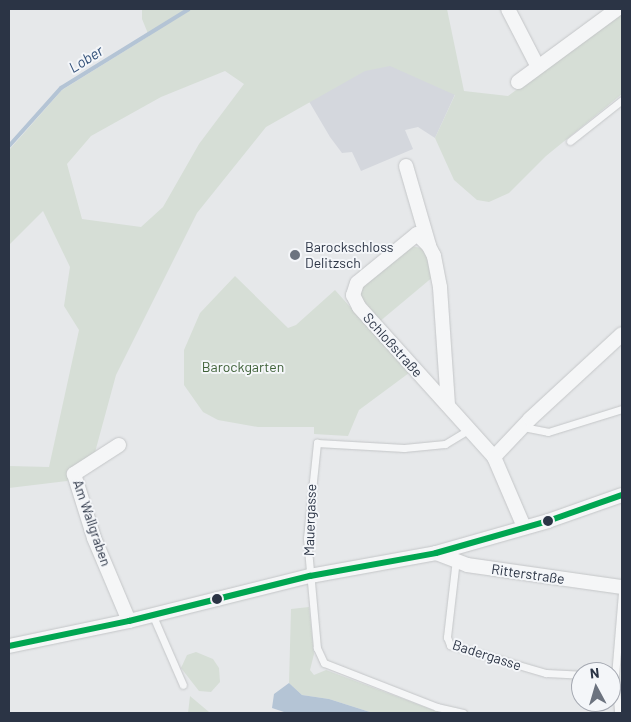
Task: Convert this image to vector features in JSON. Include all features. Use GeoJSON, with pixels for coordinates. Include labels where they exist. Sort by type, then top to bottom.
{"type":"FeatureCollection","features":[{"type":"Feature","properties":{"kind":"street"},"geometry":{"type":"LineString","coordinates":[[508,9],[538,67]]}},
{"type":"Feature","properties":{"kind":"street"},"geometry":{"type":"LineString","coordinates":[[518,82],[617,9]]}},
{"type":"Feature","properties":{"kind":"street","name":"Schloßstraße"},"geometry":{"type":"LineString","coordinates":[[406,166],[440,287],[448,405]]}},
{"type":"Feature","properties":{"kind":"street","name":"Schloßstraße"},"geometry":{"type":"LineString","coordinates":[[429,246],[417,234],[357,283],[353,295],[359,308],[494,458],[524,527]]}},
{"type":"Feature","properties":{"kind":"street"},"geometry":{"type":"LineString","coordinates":[[494,458],[522,427],[622,334]]}},
{"type":"Feature","properties":{"kind":"street","name":"Am Wallgraben"},"geometry":{"type":"LineString","coordinates":[[119,445],[74,474],[94,538],[129,621]]}},
{"type":"Feature","properties":{"kind":"street"},"geometry":{"type":"LineString","coordinates":[[9,646],[153,616],[310,576],[436,553],[622,495]]}},
{"type":"Feature","properties":{"kind":"street","name":"Ritterstraße"},"geometry":{"type":"LineString","coordinates":[[436,553],[456,559],[467,565],[622,587]]}},
{"type":"Feature","properties":{"kind":"lane"},"geometry":{"type":"LineString","coordinates":[[570,141],[622,100]]}},
{"type":"Feature","properties":{"kind":"lane"},"geometry":{"type":"LineString","coordinates":[[522,427],[548,432],[622,409]]}},
{"type":"Feature","properties":{"kind":"lane","name":"Mauergasse"},"geometry":{"type":"LineString","coordinates":[[463,713],[437,707],[324,663],[317,648],[307,538],[317,443],[404,448],[445,444],[468,430]]}},
{"type":"Feature","properties":{"kind":"lane","name":"Badergasse"},"geometry":{"type":"LineString","coordinates":[[456,559],[446,637],[450,645],[546,673],[571,674]]}},
{"type":"Feature","properties":{"kind":"lane"},"geometry":{"type":"LineString","coordinates":[[615,662],[622,593]]}},
{"type":"Feature","properties":{"kind":"lane"},"geometry":{"type":"LineString","coordinates":[[153,616],[183,685]]}},
{"type":"Feature","properties":{"kind":"lane"},"geometry":{"type":"LineString","coordinates":[[617,713],[622,712]]}},
{"type":"Feature","properties":{"kind":"shaded area"},"geometry":{"type":"Polygon","coordinates":[[[387,64],[457,90],[435,138],[418,127],[405,130],[413,149],[361,171],[352,152],[342,153],[330,137],[307,98],[351,73],[387,64]]]}},
{"type":"Feature","properties":{"kind":"green space"},"geometry":{"type":"Polygon","coordinates":[[[142,9],[447,9],[464,91],[508,96],[622,12],[622,94],[546,156],[509,193],[489,202],[477,200],[454,180],[435,138],[455,95],[390,66],[365,71],[266,127],[197,213],[116,375],[91,467],[67,481],[9,488],[9,466],[49,467],[79,330],[64,306],[70,267],[43,211],[9,245],[9,150],[62,90],[149,36],[142,19],[142,9]],[[225,71],[161,97],[91,136],[67,164],[82,219],[141,227],[163,207],[199,144],[244,84],[225,71]]]}},
{"type":"Feature","properties":{"kind":"green space"},"geometry":{"type":"Polygon","coordinates":[[[412,246],[425,249],[434,276],[379,322],[360,300],[360,292],[363,286],[412,246]]]}},
{"type":"Feature","properties":{"kind":"green space","name":"Barockgarten"},"geometry":{"type":"Polygon","coordinates":[[[235,276],[288,328],[296,325],[335,290],[409,373],[359,410],[348,436],[314,434],[314,427],[258,427],[218,420],[203,412],[184,385],[184,350],[200,313],[235,276]]]}},
{"type":"Feature","properties":{"kind":"green space"},"geometry":{"type":"Polygon","coordinates":[[[309,607],[314,654],[310,670],[314,675],[326,670],[441,713],[373,713],[329,699],[302,695],[289,683],[291,609],[309,607]]]}},
{"type":"Feature","properties":{"kind":"green space"},"geometry":{"type":"Polygon","coordinates":[[[196,652],[213,659],[219,668],[220,682],[211,692],[199,691],[181,668],[187,655],[196,652]]]}},
{"type":"Feature","properties":{"kind":"green space"},"geometry":{"type":"Polygon","coordinates":[[[190,696],[209,712],[217,713],[188,713],[190,696]]]}},
{"type":"Feature","properties":{"kind":"water"},"geometry":{"type":"Polygon","coordinates":[[[289,683],[302,695],[329,699],[373,713],[287,713],[272,708],[274,694],[289,683]]]}},
{"type":"Feature","properties":{"kind":"waterway","name":"Lober"},"geometry":{"type":"LineString","coordinates":[[9,146],[61,88],[189,9]]}},
{"type":"Feature","properties":{"kind":"transit line"},"geometry":{"type":"LineString","coordinates":[[9,646],[129,621],[310,576],[436,553],[548,521],[622,495]]}},
{"type":"Feature","properties":{"kind":"place","name":"Barockschloss Delitzsch"},"geometry":{"type":"Point","coordinates":[295,255]}}]}
